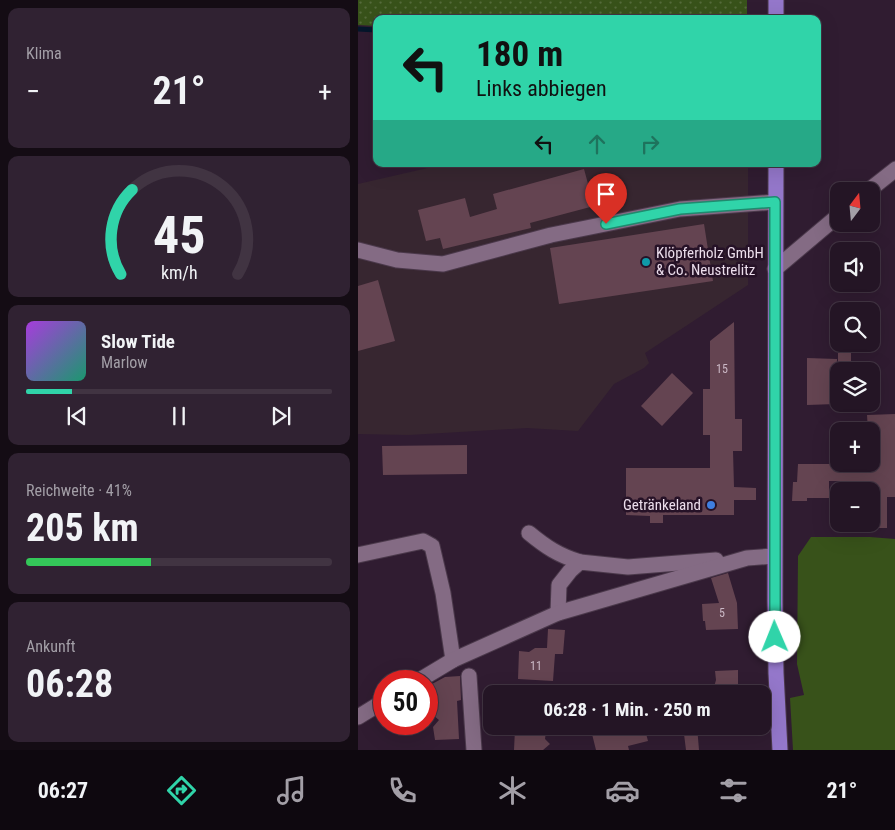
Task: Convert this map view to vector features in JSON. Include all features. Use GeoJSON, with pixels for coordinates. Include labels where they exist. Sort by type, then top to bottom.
{"type":"FeatureCollection","features":[{"type":"Feature","properties":{"kind":"main road"},"geometry":{"type":"LineString","coordinates":[[776,0],[776,15]]}},
{"type":"Feature","properties":{"kind":"main road"},"geometry":{"type":"LineString","coordinates":[[776,167],[774,556],[776,673],[780,750]]}},
{"type":"Feature","properties":{"kind":"lane"},"geometry":{"type":"LineString","coordinates":[[879,182],[896,168]]}},
{"type":"Feature","properties":{"kind":"lane"},"geometry":{"type":"LineString","coordinates":[[358,250],[397,260],[443,264],[551,235],[680,209],[775,202]]}},
{"type":"Feature","properties":{"kind":"lane"},"geometry":{"type":"LineString","coordinates":[[775,269],[830,223]]}},
{"type":"Feature","properties":{"kind":"lane"},"geometry":{"type":"LineString","coordinates":[[529,533],[550,550],[565,558],[580,562],[628,567],[774,556]]}},
{"type":"Feature","properties":{"kind":"lane"},"geometry":{"type":"LineString","coordinates":[[358,556],[423,541],[432,546],[443,593],[453,660]]}},
{"type":"Feature","properties":{"kind":"lane"},"geometry":{"type":"LineString","coordinates":[[436,670],[453,660],[558,613],[747,558]]}},
{"type":"Feature","properties":{"kind":"lane"},"geometry":{"type":"LineString","coordinates":[[558,613],[559,584],[580,562]]}},
{"type":"Feature","properties":{"kind":"lane"},"geometry":{"type":"LineString","coordinates":[[469,676],[474,750]]}},
{"type":"Feature","properties":{"kind":"lane"},"geometry":{"type":"LineString","coordinates":[[358,716],[373,707]]}},
{"type":"Feature","properties":{"kind":"shaded area"},"geometry":{"type":"Polygon","coordinates":[[[432,167],[748,167],[748,285],[645,353],[649,363],[644,368],[614,384],[578,431],[527,428],[409,435],[358,434],[358,184],[432,167]]]}},
{"type":"Feature","properties":{"kind":"green space"},"geometry":{"type":"Polygon","coordinates":[[[358,0],[747,0],[747,15],[373,15],[373,26],[358,25],[358,0]]]}},
{"type":"Feature","properties":{"kind":"green space"},"geometry":{"type":"Polygon","coordinates":[[[811,537],[895,539],[895,750],[793,750],[790,698],[804,695],[797,664],[798,556],[811,537]]]}},
{"type":"Feature","properties":{"kind":"building"},"geometry":{"type":"Polygon","coordinates":[[[584,169],[594,206],[530,223],[531,228],[443,249],[440,238],[426,241],[418,210],[465,198],[470,217],[497,209],[493,194],[584,169]]]}},
{"type":"Feature","properties":{"kind":"building","name":"Klöpferholz GmbH & Co. Neustrelitz"},"geometry":{"type":"Polygon","coordinates":[[[704,224],[713,281],[559,304],[550,248],[704,224]]]}},
{"type":"Feature","properties":{"kind":"building"},"geometry":{"type":"Polygon","coordinates":[[[378,280],[395,341],[358,351],[358,286],[378,280]]]}},
{"type":"Feature","properties":{"kind":"building"},"geometry":{"type":"Polygon","coordinates":[[[734,322],[735,419],[742,419],[742,451],[733,451],[734,487],[756,488],[756,500],[734,500],[734,515],[663,515],[663,523],[650,523],[650,516],[626,515],[626,468],[710,468],[710,435],[703,435],[703,389],[710,389],[710,341],[734,322]]]}},
{"type":"Feature","properties":{"kind":"building"},"geometry":{"type":"Polygon","coordinates":[[[838,353],[851,353],[851,362],[838,362],[838,353]]]}},
{"type":"Feature","properties":{"kind":"building"},"geometry":{"type":"Polygon","coordinates":[[[807,358],[837,359],[837,362],[830,362],[830,404],[807,405],[807,358]]]}},
{"type":"Feature","properties":{"kind":"building"},"geometry":{"type":"Polygon","coordinates":[[[672,373],[693,393],[662,426],[641,406],[672,373]]]}},
{"type":"Feature","properties":{"kind":"building"},"geometry":{"type":"Polygon","coordinates":[[[896,414],[896,497],[887,497],[887,528],[880,528],[880,482],[829,481],[829,498],[807,498],[807,501],[792,501],[793,482],[797,482],[798,464],[830,464],[830,472],[880,472],[880,422],[867,422],[867,415],[896,414]]]}},
{"type":"Feature","properties":{"kind":"building"},"geometry":{"type":"Polygon","coordinates":[[[467,445],[467,474],[383,475],[382,446],[467,445]]]}},
{"type":"Feature","properties":{"kind":"building"},"geometry":{"type":"Polygon","coordinates":[[[728,573],[737,603],[738,629],[706,630],[705,621],[703,621],[702,604],[719,603],[711,578],[728,573]]]}},
{"type":"Feature","properties":{"kind":"building"},"geometry":{"type":"Polygon","coordinates":[[[548,629],[565,630],[563,654],[555,654],[553,681],[518,679],[519,651],[529,652],[535,648],[547,648],[548,629]]]}},
{"type":"Feature","properties":{"kind":"building"},"geometry":{"type":"Polygon","coordinates":[[[738,670],[738,685],[715,685],[715,671],[738,670]]]}},
{"type":"Feature","properties":{"kind":"building"},"geometry":{"type":"Polygon","coordinates":[[[460,676],[461,700],[457,701],[459,739],[435,740],[434,735],[438,735],[439,720],[438,681],[445,677],[460,676]]]}},
{"type":"Feature","properties":{"kind":"building"},"geometry":{"type":"Polygon","coordinates":[[[515,735],[546,735],[545,739],[550,744],[543,750],[514,750],[515,735]]]}},
{"type":"Feature","properties":{"kind":"building"},"geometry":{"type":"Polygon","coordinates":[[[592,735],[646,735],[648,741],[628,746],[629,750],[596,750],[592,735]]]}},
{"type":"Feature","properties":{"kind":"building"},"geometry":{"type":"Polygon","coordinates":[[[684,735],[698,735],[699,750],[686,750],[684,735]]]}},
{"type":"Feature","properties":{"kind":"waterway"},"geometry":{"type":"LineString","coordinates":[[358,29],[373,30]]}},
{"type":"Feature","properties":{"kind":"place","name":"Klöpferholz GmbH & Co. Neustrelitz"},"geometry":{"type":"Point","coordinates":[646,262]}},
{"type":"Feature","properties":{"kind":"place","name":"Getränkeland"},"geometry":{"type":"Point","coordinates":[711,505]}},
{"type":"Feature","properties":{"kind":"route"},"geometry":{"type":"LineString","coordinates":[[606,224],[680,209],[775,202],[775,637]]}}]}
